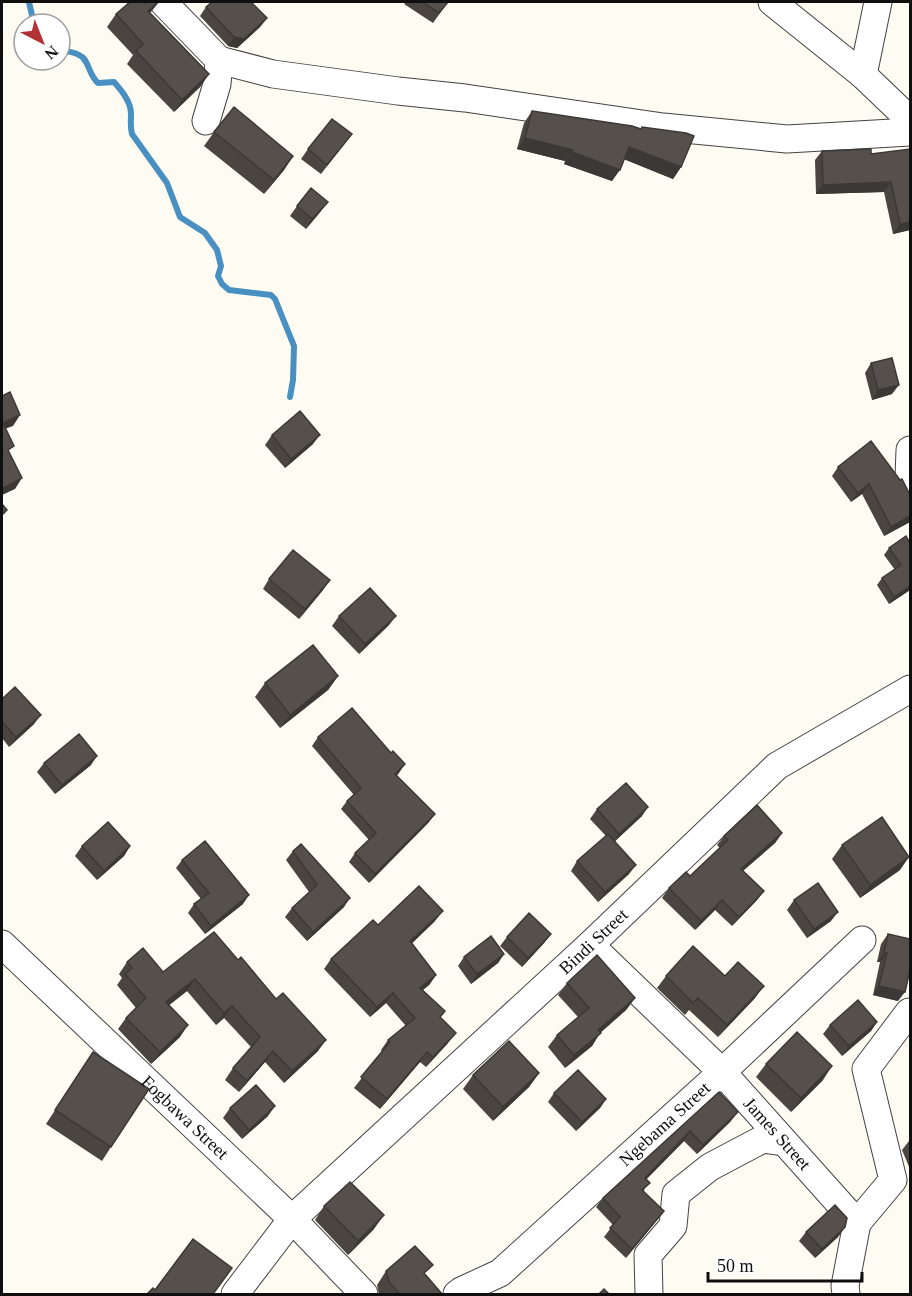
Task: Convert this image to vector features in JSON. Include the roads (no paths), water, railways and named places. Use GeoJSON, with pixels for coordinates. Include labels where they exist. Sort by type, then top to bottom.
{"type":"FeatureCollection","features":[{"type":"Feature","properties":{"kind":"street"},"geometry":{"type":"LineString","coordinates":[[163,2],[219,60],[273,74],[697,130],[787,139],[910,132]]}},
{"type":"Feature","properties":{"kind":"street"},"geometry":{"type":"LineString","coordinates":[[772,2],[863,75],[910,120]]}},
{"type":"Feature","properties":{"kind":"street"},"geometry":{"type":"LineString","coordinates":[[863,75],[878,2]]}},
{"type":"Feature","properties":{"kind":"street"},"geometry":{"type":"LineString","coordinates":[[206,121],[217,84],[219,60]]}},
{"type":"Feature","properties":{"kind":"street"},"geometry":{"type":"LineString","coordinates":[[910,450],[910,484]]}},
{"type":"Feature","properties":{"kind":"street","name":"Bindi Street"},"geometry":{"type":"LineString","coordinates":[[235,1294],[292,1219],[590,945],[777,766],[910,689]]}},
{"type":"Feature","properties":{"kind":"street","name":"Ngebama Street"},"geometry":{"type":"LineString","coordinates":[[457,1294],[500,1273],[722,1072],[862,940]]}},
{"type":"Feature","properties":{"kind":"street","name":"Fogbawa Street"},"geometry":{"type":"LineString","coordinates":[[2,944],[292,1219],[364,1294]]}},
{"type":"Feature","properties":{"kind":"street","name":"James Street"},"geometry":{"type":"LineString","coordinates":[[590,945],[722,1072],[857,1223]]}},
{"type":"Feature","properties":{"kind":"street"},"geometry":{"type":"LineString","coordinates":[[846,1294],[845,1286],[857,1223],[893,1179],[866,1069],[910,1013]]}},
{"type":"Feature","properties":{"kind":"street"},"geometry":{"type":"LineString","coordinates":[[649,1294],[648,1255],[673,1226],[676,1194],[710,1167],[762,1139],[784,1142]]}},
{"type":"Feature","properties":{"kind":"waterway"},"geometry":{"type":"LineString","coordinates":[[29,2],[31,12]]}},
{"type":"Feature","properties":{"kind":"waterway"},"geometry":{"type":"LineString","coordinates":[[72,52],[82,57],[98,83],[114,82],[123,93],[131,110],[132,134],[167,183],[180,217],[205,233],[217,250],[221,266],[218,276],[222,284],[229,290],[271,295],[275,299],[294,346],[290,397]]}}]}
